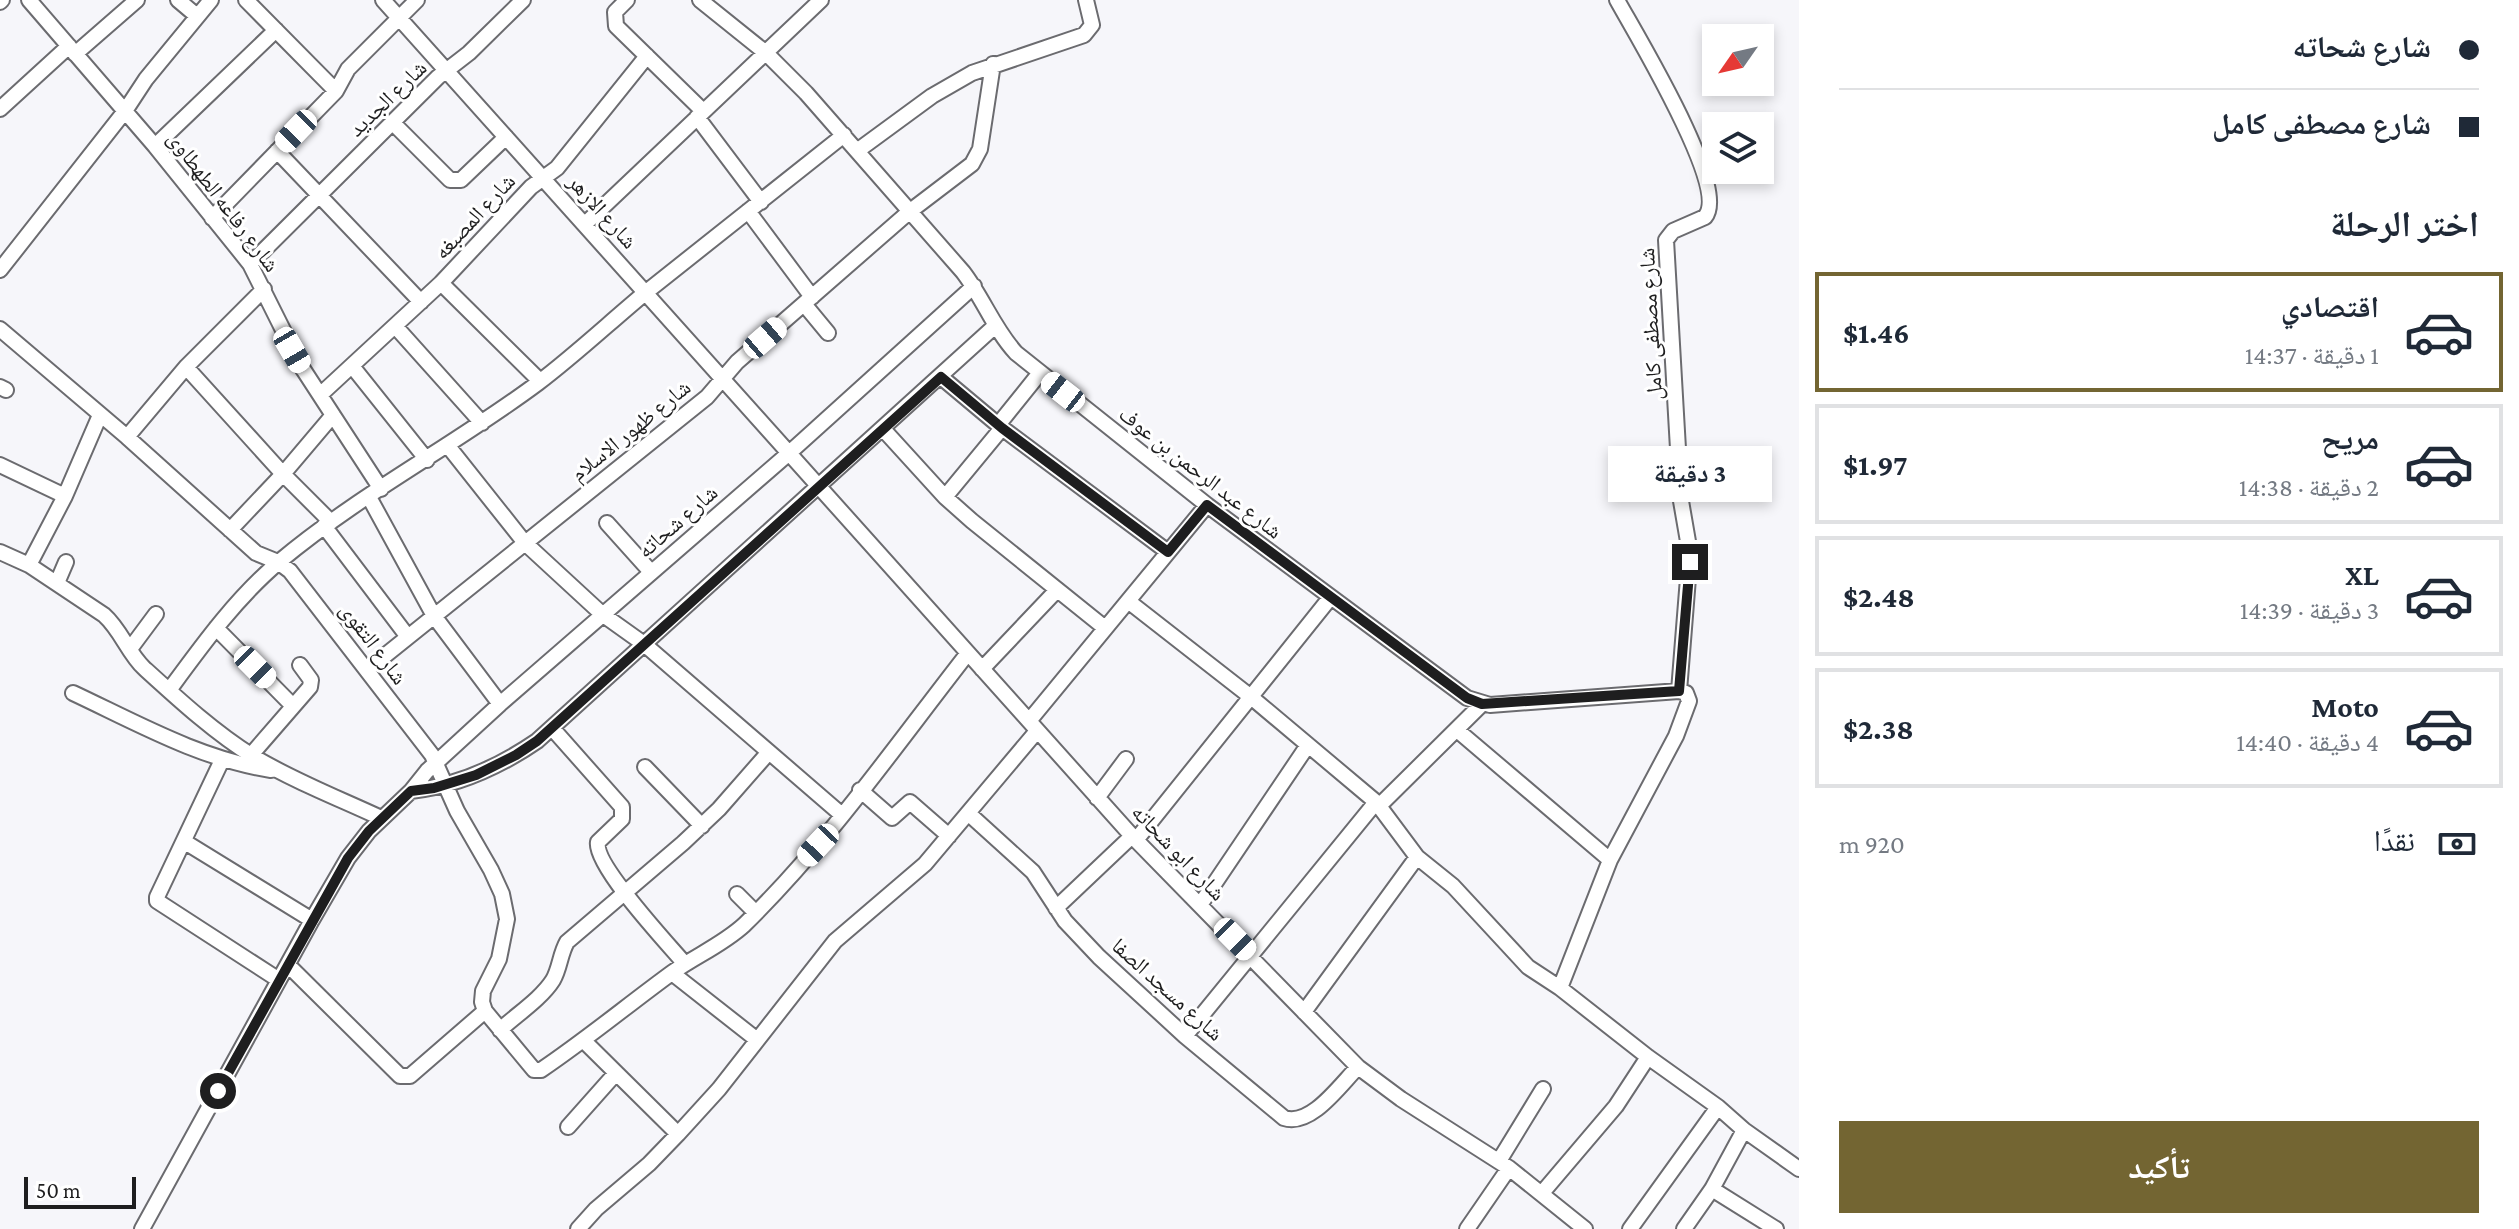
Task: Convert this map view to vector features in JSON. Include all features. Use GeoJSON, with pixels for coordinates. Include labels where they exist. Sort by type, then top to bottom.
{"type":"FeatureCollection","features":[{"type":"Feature","properties":{"kind":"street","name":"شارع رفاعه الطهطاوى"},"geometry":{"type":"LineString","coordinates":[[29,0],[155,146],[250,264],[284,334],[375,493],[434,616],[500,704]]}},
{"type":"Feature","properties":{"kind":"street"},"geometry":{"type":"LineString","coordinates":[[178,0],[197,16]]}},
{"type":"Feature","properties":{"kind":"street"},"geometry":{"type":"LineString","coordinates":[[0,270],[125,111],[146,79],[211,0]]}},
{"type":"Feature","properties":{"kind":"street"},"geometry":{"type":"LineString","coordinates":[[246,0],[336,91]]}},
{"type":"Feature","properties":{"kind":"street","name":"شارع الازهر"},"geometry":{"type":"LineString","coordinates":[[383,0],[647,292],[788,454]]}},
{"type":"Feature","properties":{"kind":"street"},"geometry":{"type":"LineString","coordinates":[[212,218],[336,91],[348,69],[417,0]]}},
{"type":"Feature","properties":{"kind":"street","name":"شارع الجديد"},"geometry":{"type":"LineString","coordinates":[[250,264],[392,122],[523,0]]}},
{"type":"Feature","properties":{"kind":"street"},"geometry":{"type":"LineString","coordinates":[[627,0],[615,12],[614,22],[700,114],[761,202]]}},
{"type":"Feature","properties":{"kind":"street"},"geometry":{"type":"LineString","coordinates":[[700,0],[766,53]]}},
{"type":"Feature","properties":{"kind":"street"},"geometry":{"type":"LineString","coordinates":[[717,13],[726,0]]}},
{"type":"Feature","properties":{"kind":"street"},"geometry":{"type":"LineString","coordinates":[[585,224],[821,0]]}},
{"type":"Feature","properties":{"kind":"street"},"geometry":{"type":"LineString","coordinates":[[857,151],[952,83],[993,64],[1084,35],[1092,25],[1086,0]]}},
{"type":"Feature","properties":{"kind":"street","name":"شارع مصطفى كامل"},"geometry":{"type":"LineString","coordinates":[[1617,0],[1690,135],[1701,165],[1710,206],[1705,217],[1673,231],[1666,240],[1681,501],[1690,553],[1679,691]]}},
{"type":"Feature","properties":{"kind":"street"},"geometry":{"type":"LineString","coordinates":[[0,109],[132,2]]}},
{"type":"Feature","properties":{"kind":"street"},"geometry":{"type":"LineString","coordinates":[[155,146],[276,30]]}},
{"type":"Feature","properties":{"kind":"street","name":"شارع عبد الرحمن بن عوف"},"geometry":{"type":"LineString","coordinates":[[766,53],[844,135],[974,286],[995,326],[1016,353],[1039,374],[1330,598],[1467,698],[1482,704]]}},
{"type":"Feature","properties":{"kind":"street","name":"شارع المصبغه"},"geometry":{"type":"LineString","coordinates":[[320,395],[441,283],[542,178],[557,168],[647,56]]}},
{"type":"Feature","properties":{"kind":"street","name":"شارع ظهور الاسلام"},"geometry":{"type":"LineString","coordinates":[[367,670],[707,397],[737,362],[909,212],[972,164],[978,157],[993,64]]}},
{"type":"Feature","properties":{"kind":"street"},"geometry":{"type":"LineString","coordinates":[[392,122],[455,182],[461,180],[506,137]]}},
{"type":"Feature","properties":{"kind":"street"},"geometry":{"type":"LineString","coordinates":[[170,689],[216,628],[278,562],[328,524],[448,446],[540,381],[844,135]]}},
{"type":"Feature","properties":{"kind":"street"},"geometry":{"type":"LineString","coordinates":[[277,151],[421,302]]}},
{"type":"Feature","properties":{"kind":"street"},"geometry":{"type":"LineString","coordinates":[[748,211],[828,333]]}},
{"type":"Feature","properties":{"kind":"street"},"geometry":{"type":"LineString","coordinates":[[441,283],[540,381]]}},
{"type":"Feature","properties":{"kind":"street","name":"شارع شحاته"},"geometry":{"type":"LineString","coordinates":[[142,1229],[348,858],[381,818],[500,704],[788,454],[974,286]]}},
{"type":"Feature","properties":{"kind":"street"},"geometry":{"type":"LineString","coordinates":[[127,437],[186,367],[264,289]]}},
{"type":"Feature","properties":{"kind":"street"},"geometry":{"type":"LineString","coordinates":[[395,326],[482,423]]}},
{"type":"Feature","properties":{"kind":"street"},"geometry":{"type":"LineString","coordinates":[[411,791],[445,785],[497,766],[552,728],[995,326]]}},
{"type":"Feature","properties":{"kind":"street","name":"شارع التقوى"},"geometry":{"type":"LineString","coordinates":[[0,329],[256,553],[278,562],[296,576],[437,762],[469,835],[502,894],[507,919],[499,959],[483,991],[485,1011]]}},
{"type":"Feature","properties":{"kind":"street"},"geometry":{"type":"LineString","coordinates":[[352,366],[427,460]]}},
{"type":"Feature","properties":{"kind":"street"},"geometry":{"type":"LineString","coordinates":[[186,367],[328,524],[408,637]]}},
{"type":"Feature","properties":{"kind":"street"},"geometry":{"type":"LineString","coordinates":[[945,497],[1039,374]]}},
{"type":"Feature","properties":{"kind":"street"},"geometry":{"type":"LineString","coordinates":[[941,377],[1000,426],[1168,552]]}},
{"type":"Feature","properties":{"kind":"street"},"geometry":{"type":"LineString","coordinates":[[29,565],[65,496],[100,415]]}},
{"type":"Feature","properties":{"kind":"street"},"geometry":{"type":"LineString","coordinates":[[230,530],[333,415]]}},
{"type":"Feature","properties":{"kind":"street"},"geometry":{"type":"LineString","coordinates":[[883,429],[945,497],[1105,628]]}},
{"type":"Feature","properties":{"kind":"street"},"geometry":{"type":"LineString","coordinates":[[448,446],[525,543],[602,614],[644,644],[842,815]]}},
{"type":"Feature","properties":{"kind":"street","name":"شارع ابو شحاته"},"geometry":{"type":"LineString","coordinates":[[788,454],[1134,838],[1358,1067],[1401,1099],[1504,1164],[1585,1229]]}},
{"type":"Feature","properties":{"kind":"street"},"geometry":{"type":"LineString","coordinates":[[0,465],[65,496]]}},
{"type":"Feature","properties":{"kind":"street"},"geometry":{"type":"LineString","coordinates":[[578,1229],[596,1209],[649,1164],[719,1089],[835,941],[904,884],[949,836],[1105,628],[1207,505]]}},
{"type":"Feature","properties":{"kind":"street"},"geometry":{"type":"LineString","coordinates":[[607,523],[651,572]]}},
{"type":"Feature","properties":{"kind":"street"},"geometry":{"type":"LineString","coordinates":[[0,552],[29,565],[109,620],[141,665],[251,755],[381,818]]}},
{"type":"Feature","properties":{"kind":"street"},"geometry":{"type":"LineString","coordinates":[[57,583],[66,562]]}},
{"type":"Feature","properties":{"kind":"street"},"geometry":{"type":"LineString","coordinates":[[982,669],[1057,590]]}},
{"type":"Feature","properties":{"kind":"street"},"geometry":{"type":"LineString","coordinates":[[1056,908],[1134,838],[1330,598]]}},
{"type":"Feature","properties":{"kind":"street"},"geometry":{"type":"LineString","coordinates":[[1128,601],[1251,697],[1378,804],[1417,857],[1453,886],[1514,955],[1799,1169]]}},
{"type":"Feature","properties":{"kind":"street"},"geometry":{"type":"LineString","coordinates":[[130,649],[156,614]]}},
{"type":"Feature","properties":{"kind":"street"},"geometry":{"type":"LineString","coordinates":[[216,628],[293,706]]}},
{"type":"Feature","properties":{"kind":"street"},"geometry":{"type":"LineString","coordinates":[[288,965],[400,1076],[410,1076],[485,1011],[531,1068],[541,1070],[679,968],[717,947],[755,912],[818,845],[968,653]]}},
{"type":"Feature","properties":{"kind":"street"},"geometry":{"type":"LineString","coordinates":[[251,755],[311,684],[300,665]]}},
{"type":"Feature","properties":{"kind":"street"},"geometry":{"type":"LineString","coordinates":[[73,693],[222,760],[279,771]]}},
{"type":"Feature","properties":{"kind":"street"},"geometry":{"type":"LineString","coordinates":[[1185,1036],[1378,804],[1482,704],[1686,693],[1689,701],[1676,736],[1610,860],[1560,988]]}},
{"type":"Feature","properties":{"kind":"street"},"geometry":{"type":"LineString","coordinates":[[552,728],[622,807],[622,819],[596,845],[625,893],[679,968],[756,1039]]}},
{"type":"Feature","properties":{"kind":"street"},"geometry":{"type":"LineString","coordinates":[[1457,730],[1610,860]]}},
{"type":"Feature","properties":{"kind":"street"},"geometry":{"type":"LineString","coordinates":[[1200,905],[1308,745]]}},
{"type":"Feature","properties":{"kind":"street"},"geometry":{"type":"LineString","coordinates":[[500,1030],[549,985],[567,942],[702,826],[769,752]]}},
{"type":"Feature","properties":{"kind":"street"},"geometry":{"type":"LineString","coordinates":[[1097,798],[1126,759]]}},
{"type":"Feature","properties":{"kind":"street"},"geometry":{"type":"LineString","coordinates":[[222,760],[157,901],[279,980]]}},
{"type":"Feature","properties":{"kind":"street"},"geometry":{"type":"LineString","coordinates":[[645,767],[702,826]]}},
{"type":"Feature","properties":{"kind":"street"},"geometry":{"type":"LineString","coordinates":[[860,790],[892,818],[907,804],[913,803],[949,836]]}},
{"type":"Feature","properties":{"kind":"street","name":"شارع مسجد الصفا"},"geometry":{"type":"LineString","coordinates":[[968,813],[1033,872],[1056,908],[1087,946],[1185,1036],[1284,1118],[1290,1120],[1309,1116],[1358,1067]]}},
{"type":"Feature","properties":{"kind":"street"},"geometry":{"type":"LineString","coordinates":[[185,842],[312,920]]}},
{"type":"Feature","properties":{"kind":"street"},"geometry":{"type":"LineString","coordinates":[[1304,1012],[1417,857]]}},
{"type":"Feature","properties":{"kind":"street"},"geometry":{"type":"LineString","coordinates":[[737,894],[755,912]]}},
{"type":"Feature","properties":{"kind":"street"},"geometry":{"type":"LineString","coordinates":[[584,1041],[678,1134]]}},
{"type":"Feature","properties":{"kind":"street"},"geometry":{"type":"LineString","coordinates":[[1542,1193],[1609,1114],[1648,1057]]}},
{"type":"Feature","properties":{"kind":"street"},"geometry":{"type":"LineString","coordinates":[[568,1127],[616,1073]]}},
{"type":"Feature","properties":{"kind":"street"},"geometry":{"type":"LineString","coordinates":[[1467,1229],[1543,1089]]}},
{"type":"Feature","properties":{"kind":"street"},"geometry":{"type":"LineString","coordinates":[[1630,1229],[1718,1107]]}},
{"type":"Feature","properties":{"kind":"street"},"geometry":{"type":"LineString","coordinates":[[1684,1229],[1712,1189],[1744,1130]]}},
{"type":"Feature","properties":{"kind":"street"},"geometry":{"type":"LineString","coordinates":[[1712,1189],[1766,1227]]}},
{"type":"Feature","properties":{"kind":"route"},"geometry":{"type":"LineString","coordinates":[[218,1091],[348,858],[381,818],[411,791],[434,788],[476,775],[537,741],[941,377],[1002,428],[1168,552],[1207,505],[1467,698],[1482,704],[1679,691],[1690,562]]}}]}
